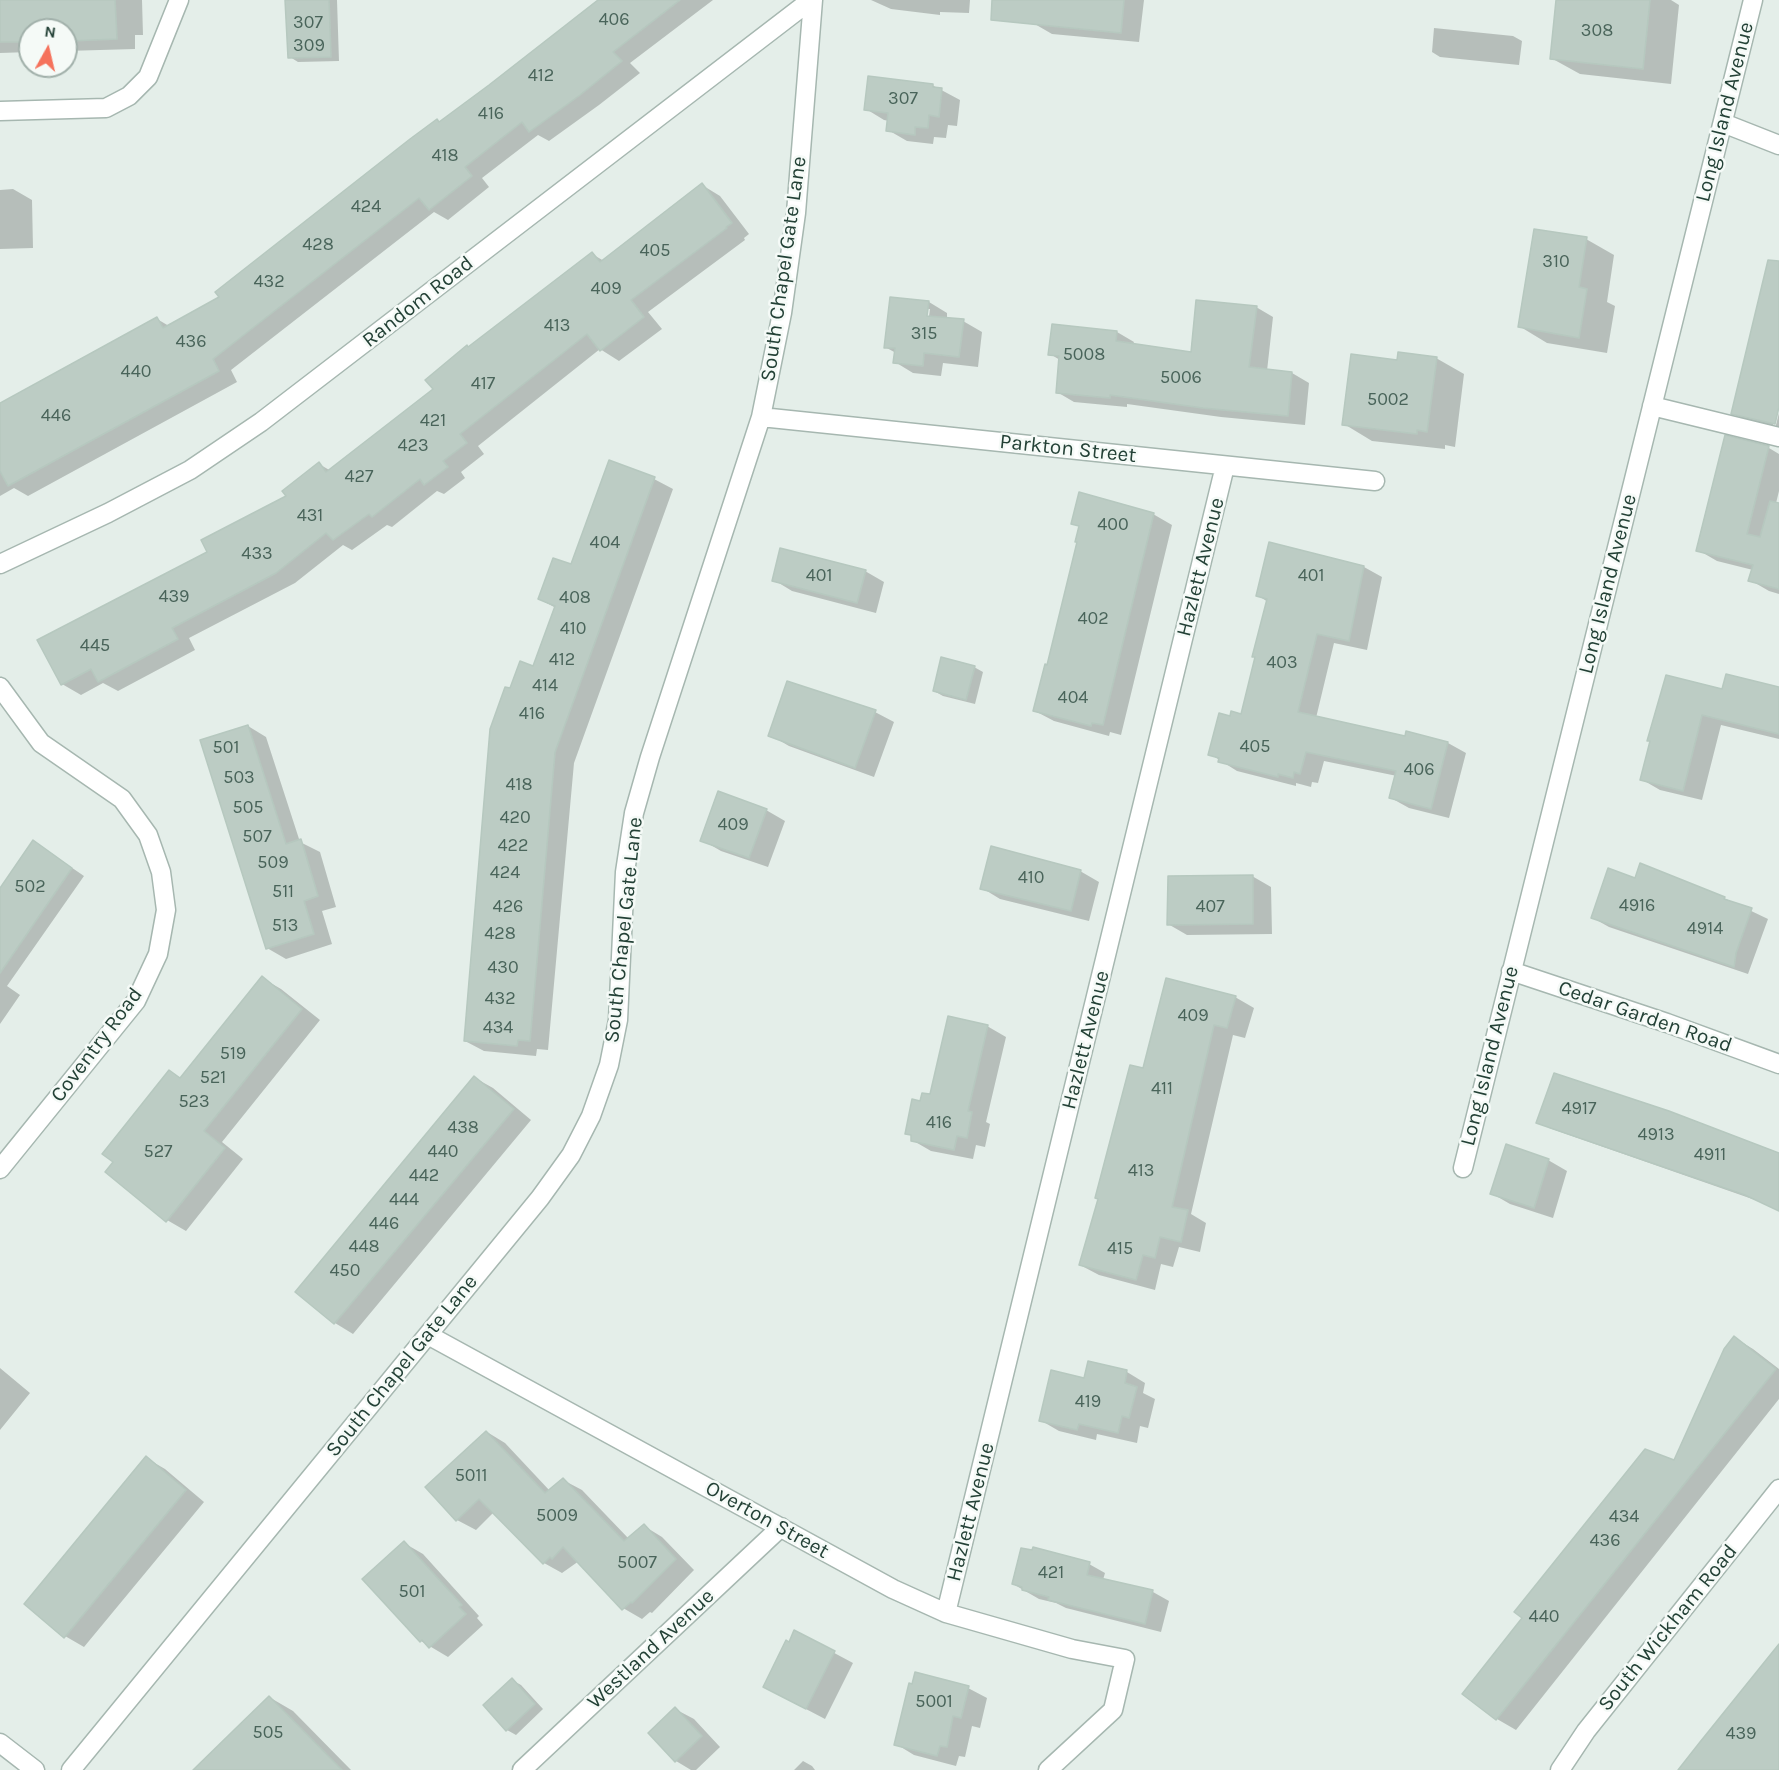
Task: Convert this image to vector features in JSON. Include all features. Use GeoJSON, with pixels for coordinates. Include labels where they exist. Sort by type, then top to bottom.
{"type":"FeatureCollection","features":[{"type":"Feature","properties":{"kind":"street"},"geometry":{"type":"LineString","coordinates":[[0,111],[106,108],[129,96],[148,77],[179,0]]}},
{"type":"Feature","properties":{"kind":"street","name":"South Chapel Gate Lane"},"geometry":{"type":"LineString","coordinates":[[71,1770],[540,1198],[571,1155],[591,1116],[609,1065],[618,1020],[625,872],[634,813],[650,757],[761,417],[782,313],[796,213],[812,0]]}},
{"type":"Feature","properties":{"kind":"street","name":"Random Road"},"geometry":{"type":"LineString","coordinates":[[0,564],[108,513],[190,470],[261,423],[812,0]]}},
{"type":"Feature","properties":{"kind":"street","name":"Long Island Avenue"},"geometry":{"type":"LineString","coordinates":[[1463,1168],[1753,0]]}},
{"type":"Feature","properties":{"kind":"street"},"geometry":{"type":"LineString","coordinates":[[1723,123],[1779,145]]}},
{"type":"Feature","properties":{"kind":"street"},"geometry":{"type":"LineString","coordinates":[[1652,406],[1779,437]]}},
{"type":"Feature","properties":{"kind":"street","name":"Parkton Street"},"geometry":{"type":"LineString","coordinates":[[761,417],[1375,482]]}},
{"type":"Feature","properties":{"kind":"street","name":"Hazlett Avenue"},"geometry":{"type":"LineString","coordinates":[[946,1613],[1225,466]]}},
{"type":"Feature","properties":{"kind":"street","name":"Coventry Road"},"geometry":{"type":"LineString","coordinates":[[0,687],[41,743],[122,799],[148,835],[161,872],[166,910],[158,954],[136,1001],[0,1169]]}},
{"type":"Feature","properties":{"kind":"street","name":"Cedar Garden Road"},"geometry":{"type":"LineString","coordinates":[[1511,971],[1667,1023],[1779,1064]]}},
{"type":"Feature","properties":{"kind":"street","name":"Overton Street"},"geometry":{"type":"LineString","coordinates":[[428,1335],[893,1589],[946,1613],[1072,1649],[1125,1659],[1113,1710],[1048,1770]]}},
{"type":"Feature","properties":{"kind":"street","name":"South Wickham Road"},"geometry":{"type":"LineString","coordinates":[[1560,1770],[1586,1731],[1779,1489]]}},
{"type":"Feature","properties":{"kind":"street","name":"Westland Avenue"},"geometry":{"type":"LineString","coordinates":[[522,1770],[781,1527]]}},
{"type":"Feature","properties":{"kind":"street"},"geometry":{"type":"LineString","coordinates":[[0,1743],[35,1770]]}},
{"type":"Feature","properties":{"kind":"building"},"geometry":{"type":"Polygon","coordinates":[[[0,0],[115,0],[117,39],[78,41],[78,18],[18,18],[18,42],[0,42],[0,0]]]}},
{"type":"Feature","properties":{"kind":"building"},"geometry":{"type":"Polygon","coordinates":[[[285,0],[329,0],[331,57],[288,58],[285,0]]]}},
{"type":"Feature","properties":{"kind":"building"},"geometry":{"type":"Polygon","coordinates":[[[598,0],[680,0],[613,52],[622,61],[580,95],[529,132],[522,122],[465,167],[472,176],[429,210],[419,198],[213,359],[219,371],[8,486],[0,471],[0,403],[157,317],[163,328],[219,297],[215,292],[410,139],[437,119],[439,122],[598,0]]]}},
{"type":"Feature","properties":{"kind":"building"},"geometry":{"type":"Polygon","coordinates":[[[992,0],[1124,0],[1121,33],[991,20],[992,0]]]}},
{"type":"Feature","properties":{"kind":"building"},"geometry":{"type":"Polygon","coordinates":[[[1556,0],[1650,0],[1643,69],[1550,59],[1556,0]]]}},
{"type":"Feature","properties":{"kind":"building"},"geometry":{"type":"Polygon","coordinates":[[[868,76],[933,84],[933,87],[942,88],[939,117],[929,115],[928,128],[915,127],[915,135],[886,131],[888,113],[864,110],[868,76]]]}},
{"type":"Feature","properties":{"kind":"building"},"geometry":{"type":"Polygon","coordinates":[[[702,183],[732,223],[631,300],[644,317],[600,351],[587,334],[460,434],[467,443],[443,461],[448,467],[424,485],[420,479],[372,517],[369,514],[333,540],[326,533],[276,573],[172,628],[178,639],[98,682],[91,669],[61,685],[37,640],[207,552],[201,540],[286,496],[282,491],[319,462],[326,472],[433,389],[425,380],[467,345],[468,347],[592,252],[600,262],[702,183]]]}},
{"type":"Feature","properties":{"kind":"building"},"geometry":{"type":"Polygon","coordinates":[[[1534,229],[1587,237],[1579,287],[1587,289],[1579,338],[1518,327],[1534,229]]]}},
{"type":"Feature","properties":{"kind":"building"},"geometry":{"type":"Polygon","coordinates":[[[1768,260],[1779,261],[1779,407],[1775,424],[1731,414],[1768,260]]]}},
{"type":"Feature","properties":{"kind":"building"},"geometry":{"type":"Polygon","coordinates":[[[890,297],[929,301],[927,316],[964,319],[959,357],[924,353],[923,366],[893,363],[895,348],[884,348],[890,297]]]}},
{"type":"Feature","properties":{"kind":"building"},"geometry":{"type":"Polygon","coordinates":[[[1196,300],[1257,306],[1249,367],[1292,372],[1288,416],[1203,408],[1110,395],[1110,398],[1056,393],[1059,356],[1048,355],[1052,324],[1117,331],[1116,341],[1191,352],[1196,300]]]}},
{"type":"Feature","properties":{"kind":"building"},"geometry":{"type":"Polygon","coordinates":[[[1398,352],[1437,357],[1427,432],[1417,430],[1417,434],[1342,425],[1351,354],[1397,360],[1398,352]]]}},
{"type":"Feature","properties":{"kind":"building"},"geometry":{"type":"Polygon","coordinates":[[[1725,435],[1769,446],[1747,534],[1760,537],[1770,501],[1779,503],[1779,589],[1748,581],[1753,565],[1696,551],[1725,435]]]}},
{"type":"Feature","properties":{"kind":"building"},"geometry":{"type":"Polygon","coordinates":[[[609,460],[655,477],[555,752],[530,1041],[518,1040],[517,1046],[464,1041],[490,729],[505,687],[510,688],[520,661],[533,666],[555,606],[538,599],[553,558],[571,564],[609,460]]]}},
{"type":"Feature","properties":{"kind":"building"},"geometry":{"type":"Polygon","coordinates":[[[1079,492],[1154,513],[1103,725],[1092,723],[1091,726],[1033,711],[1045,664],[1047,665],[1077,542],[1075,542],[1079,526],[1071,524],[1079,492]]]}},
{"type":"Feature","properties":{"kind":"building"},"geometry":{"type":"Polygon","coordinates":[[[1269,542],[1364,566],[1349,641],[1317,634],[1298,712],[1405,736],[1406,731],[1448,742],[1431,809],[1389,798],[1396,771],[1306,752],[1300,774],[1294,772],[1293,778],[1278,774],[1278,777],[1218,762],[1219,758],[1208,755],[1219,713],[1230,716],[1231,711],[1241,714],[1255,657],[1252,657],[1267,599],[1256,596],[1269,542]]]}},
{"type":"Feature","properties":{"kind":"building"},"geometry":{"type":"Polygon","coordinates":[[[780,548],[866,570],[857,603],[772,581],[780,548]]]}},
{"type":"Feature","properties":{"kind":"building"},"geometry":{"type":"Polygon","coordinates":[[[941,657],[975,666],[966,700],[933,691],[941,657]]]}},
{"type":"Feature","properties":{"kind":"building"},"geometry":{"type":"Polygon","coordinates":[[[1726,674],[1779,687],[1779,734],[1702,715],[1683,791],[1640,780],[1650,741],[1647,741],[1666,675],[1722,689],[1726,674]]]}},
{"type":"Feature","properties":{"kind":"building"},"geometry":{"type":"Polygon","coordinates":[[[787,681],[876,710],[855,768],[768,736],[787,681]]]}},
{"type":"Feature","properties":{"kind":"building"},"geometry":{"type":"Polygon","coordinates":[[[248,725],[286,844],[301,839],[318,896],[304,901],[314,934],[266,949],[200,740],[248,725]]]}},
{"type":"Feature","properties":{"kind":"building"},"geometry":{"type":"Polygon","coordinates":[[[718,791],[767,809],[749,858],[700,841],[718,791]]]}},
{"type":"Feature","properties":{"kind":"building"},"geometry":{"type":"Polygon","coordinates":[[[33,840],[72,868],[0,973],[0,888],[33,840]]]}},
{"type":"Feature","properties":{"kind":"building"},"geometry":{"type":"Polygon","coordinates":[[[991,846],[1081,870],[1071,911],[980,889],[991,846]]]}},
{"type":"Feature","properties":{"kind":"building"},"geometry":{"type":"Polygon","coordinates":[[[1640,863],[1725,897],[1724,899],[1752,908],[1736,953],[1734,967],[1591,918],[1608,868],[1635,878],[1640,863]]]}},
{"type":"Feature","properties":{"kind":"building"},"geometry":{"type":"Polygon","coordinates":[[[1253,875],[1253,924],[1167,925],[1168,876],[1253,875]]]}},
{"type":"Feature","properties":{"kind":"building"},"geometry":{"type":"Polygon","coordinates":[[[262,976],[302,1009],[204,1131],[225,1148],[166,1222],[105,1172],[113,1162],[102,1154],[169,1070],[180,1078],[262,976]]]}},
{"type":"Feature","properties":{"kind":"building"},"geometry":{"type":"Polygon","coordinates":[[[1166,978],[1236,996],[1227,1028],[1214,1025],[1172,1207],[1188,1210],[1181,1242],[1160,1237],[1155,1258],[1143,1255],[1136,1280],[1079,1265],[1098,1199],[1095,1198],[1130,1065],[1143,1068],[1166,978]]]}},
{"type":"Feature","properties":{"kind":"building"},"geometry":{"type":"Polygon","coordinates":[[[948,1016],[988,1025],[968,1111],[972,1112],[967,1138],[957,1136],[954,1150],[911,1141],[911,1135],[905,1134],[912,1099],[920,1101],[922,1093],[930,1094],[948,1016]]]}},
{"type":"Feature","properties":{"kind":"building"},"geometry":{"type":"Polygon","coordinates":[[[1554,1073],[1669,1111],[1779,1153],[1779,1211],[1745,1195],[1536,1123],[1554,1073]]]}},
{"type":"Feature","properties":{"kind":"building"},"geometry":{"type":"Polygon","coordinates":[[[474,1076],[514,1109],[334,1324],[295,1292],[474,1076]]]}},
{"type":"Feature","properties":{"kind":"building"},"geometry":{"type":"Polygon","coordinates":[[[1506,1144],[1549,1159],[1534,1208],[1490,1194],[1506,1144]]]}},
{"type":"Feature","properties":{"kind":"building"},"geometry":{"type":"Polygon","coordinates":[[[1734,1336],[1776,1369],[1496,1720],[1462,1694],[1522,1618],[1514,1612],[1645,1449],[1674,1460],[1724,1349],[1734,1336]]]}},
{"type":"Feature","properties":{"kind":"building"},"geometry":{"type":"Polygon","coordinates":[[[1088,1361],[1127,1370],[1125,1383],[1137,1387],[1129,1418],[1122,1416],[1118,1433],[1079,1424],[1077,1430],[1039,1421],[1051,1370],[1084,1378],[1088,1361]]]}},
{"type":"Feature","properties":{"kind":"building"},"geometry":{"type":"Polygon","coordinates":[[[486,1431],[545,1493],[563,1478],[624,1541],[644,1524],[676,1559],[622,1610],[563,1547],[552,1559],[550,1557],[543,1564],[479,1499],[456,1521],[425,1487],[486,1431]]]}},
{"type":"Feature","properties":{"kind":"building"},"geometry":{"type":"Polygon","coordinates":[[[146,1456],[186,1490],[64,1638],[24,1604],[146,1456]]]}},
{"type":"Feature","properties":{"kind":"building"},"geometry":{"type":"Polygon","coordinates":[[[404,1541],[462,1605],[459,1607],[466,1614],[429,1648],[422,1640],[420,1642],[362,1579],[404,1541]]]}},
{"type":"Feature","properties":{"kind":"building"},"geometry":{"type":"Polygon","coordinates":[[[1033,1547],[1090,1562],[1087,1575],[1153,1590],[1145,1624],[1048,1600],[1049,1597],[1022,1590],[1022,1587],[1012,1584],[1021,1548],[1032,1550],[1033,1547]]]}},
{"type":"Feature","properties":{"kind":"building"},"geometry":{"type":"Polygon","coordinates":[[[794,1630],[835,1651],[806,1709],[763,1687],[786,1640],[789,1642],[794,1630]]]}},
{"type":"Feature","properties":{"kind":"building"},"geometry":{"type":"Polygon","coordinates":[[[1779,1644],[1779,1770],[1678,1770],[1700,1742],[1779,1644]]]}},
{"type":"Feature","properties":{"kind":"building"},"geometry":{"type":"Polygon","coordinates":[[[915,1672],[969,1686],[961,1718],[953,1716],[947,1747],[940,1746],[937,1756],[894,1745],[909,1683],[912,1684],[915,1672]]]}},
{"type":"Feature","properties":{"kind":"building"},"geometry":{"type":"Polygon","coordinates":[[[512,1678],[535,1704],[506,1731],[483,1705],[512,1678]]]}},
{"type":"Feature","properties":{"kind":"building"},"geometry":{"type":"Polygon","coordinates":[[[269,1696],[342,1770],[193,1770],[234,1730],[269,1696]]]}},
{"type":"Feature","properties":{"kind":"building"},"geometry":{"type":"Polygon","coordinates":[[[675,1707],[702,1736],[675,1762],[648,1733],[675,1707]]]}}]}
